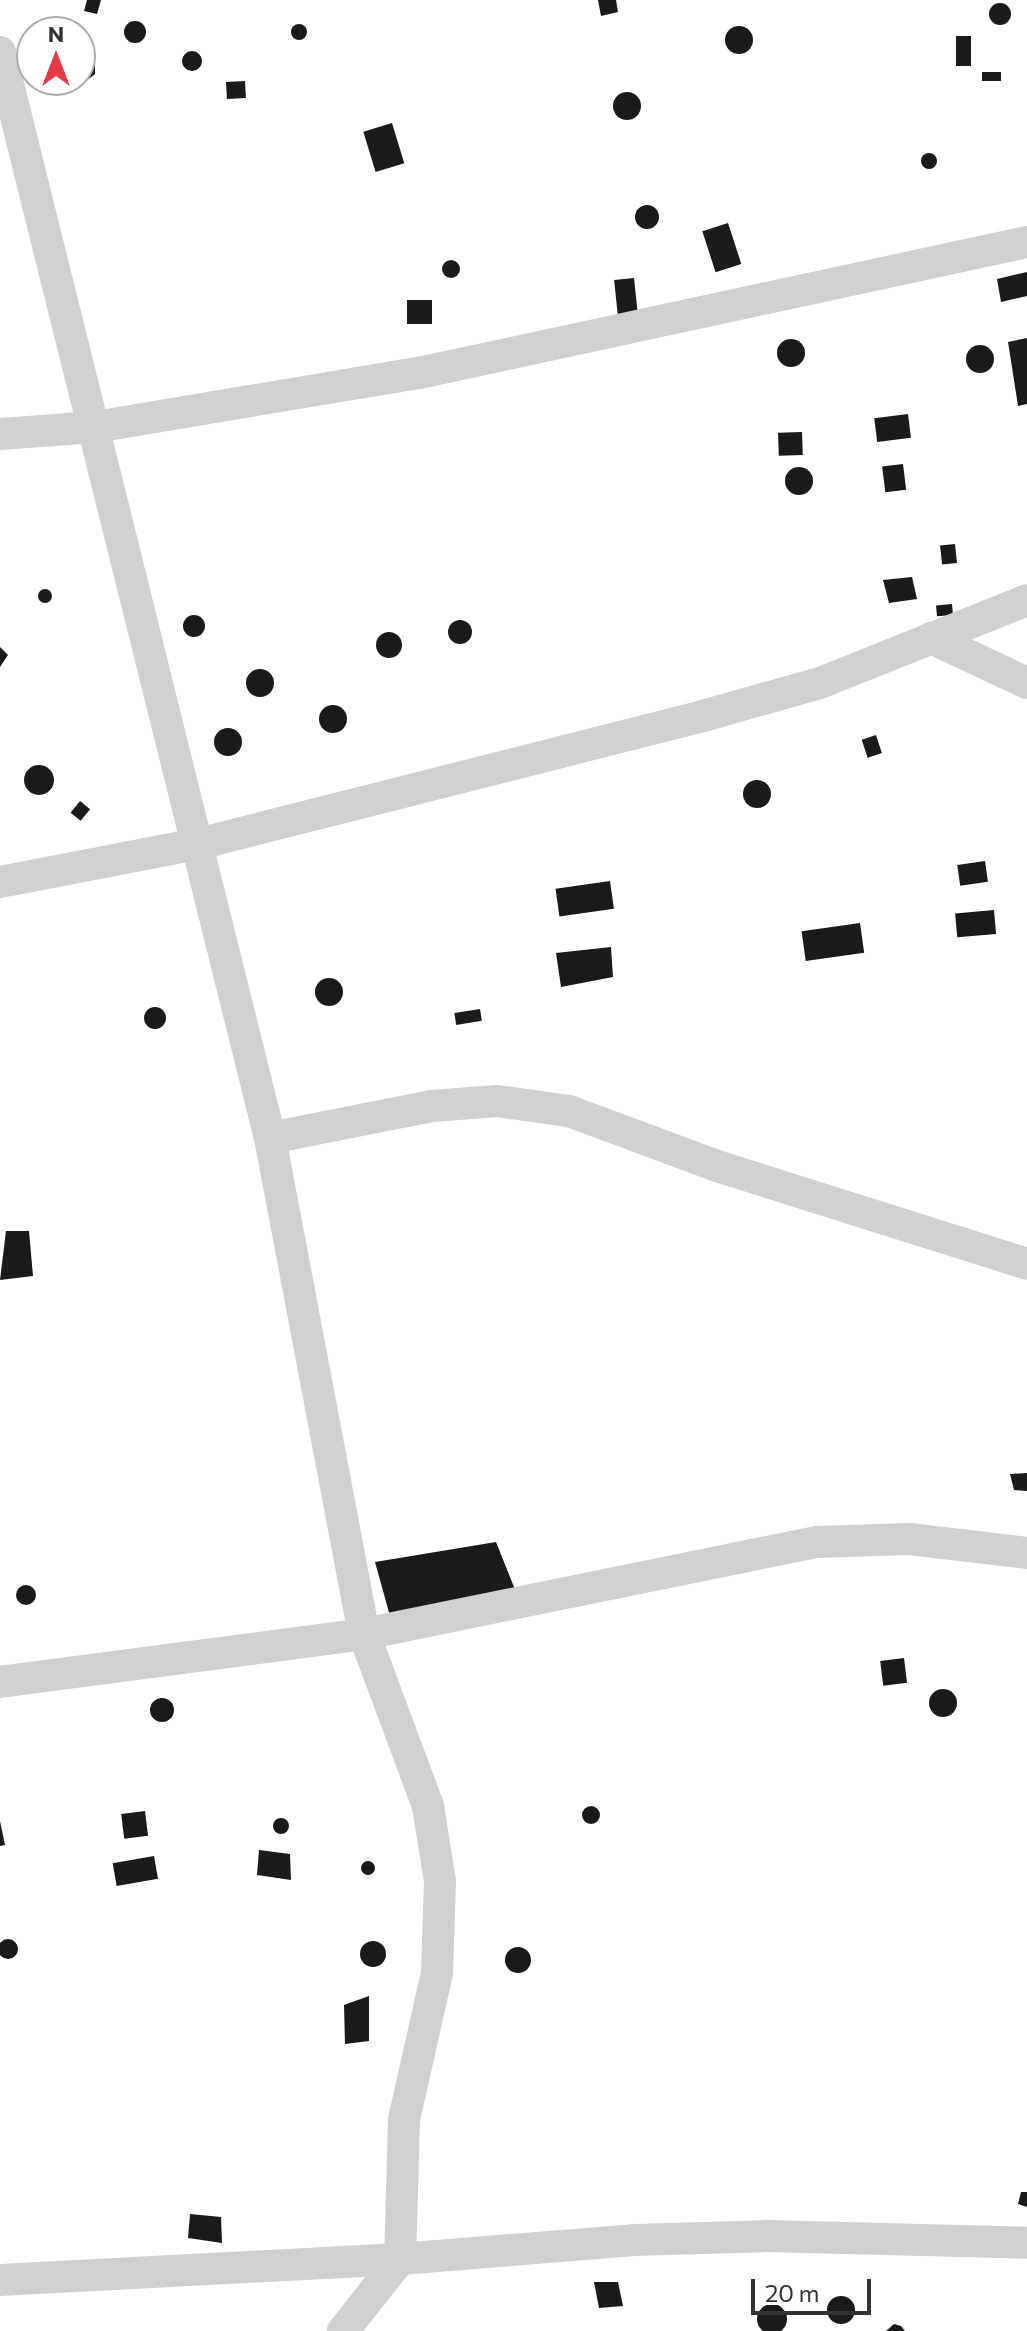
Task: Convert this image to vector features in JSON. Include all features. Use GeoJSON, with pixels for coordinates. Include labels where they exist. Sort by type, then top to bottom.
{"type":"FeatureCollection","features":[{"type":"Feature","properties":{"kind":"street"},"geometry":{"type":"LineString","coordinates":[[0,52],[270,1138],[364,1634],[428,1806],[440,1882],[437,1973],[404,2120],[400,2259],[343,2331]]}},
{"type":"Feature","properties":{"kind":"street"},"geometry":{"type":"LineString","coordinates":[[0,434],[95,427],[419,373],[1027,242]]}},
{"type":"Feature","properties":{"kind":"street"},"geometry":{"type":"LineString","coordinates":[[0,882],[198,844],[717,712],[820,683],[1027,600]]}},
{"type":"Feature","properties":{"kind":"street"},"geometry":{"type":"LineString","coordinates":[[931,638],[1027,683]]}},
{"type":"Feature","properties":{"kind":"street"},"geometry":{"type":"LineString","coordinates":[[270,1138],[445,1105],[497,1101],[569,1111],[717,1166],[1027,1264]]}},
{"type":"Feature","properties":{"kind":"street"},"geometry":{"type":"LineString","coordinates":[[0,1682],[364,1634],[817,1542],[910,1539],[1027,1553]]}},
{"type":"Feature","properties":{"kind":"street"},"geometry":{"type":"LineString","coordinates":[[0,2280],[400,2259],[708,2238],[1027,2243]]}},
{"type":"Feature","properties":{"kind":"building"},"geometry":{"type":"Polygon","coordinates":[[[87,0],[101,0],[97,14],[84,11],[87,0]]]}},
{"type":"Feature","properties":{"kind":"building"},"geometry":{"type":"Polygon","coordinates":[[[598,0],[616,0],[618,12],[601,16],[598,0]]]}},
{"type":"Feature","properties":{"kind":"building"},"geometry":{"type":"Polygon","coordinates":[[[1000,3],[1011,14],[1000,25],[989,14],[1000,3]]]}},
{"type":"Feature","properties":{"kind":"building"},"geometry":{"type":"Polygon","coordinates":[[[135,21],[143,24],[146,32],[143,40],[135,43],[127,40],[124,32],[127,24],[135,21]]]}},
{"type":"Feature","properties":{"kind":"building"},"geometry":{"type":"Polygon","coordinates":[[[299,24],[307,32],[299,40],[291,32],[299,24]]]}},
{"type":"Feature","properties":{"kind":"building"},"geometry":{"type":"Polygon","coordinates":[[[739,26],[749,30],[753,40],[749,50],[739,54],[729,50],[725,40],[729,30],[739,26]]]}},
{"type":"Feature","properties":{"kind":"building"},"geometry":{"type":"Polygon","coordinates":[[[956,36],[971,36],[971,66],[956,66],[956,36]]]}},
{"type":"Feature","properties":{"kind":"building"},"geometry":{"type":"Polygon","coordinates":[[[192,51],[199,54],[202,61],[199,68],[192,71],[185,68],[182,61],[185,54],[192,51]]]}},
{"type":"Feature","properties":{"kind":"building"},"geometry":{"type":"Polygon","coordinates":[[[982,72],[1001,72],[1001,81],[982,81],[982,72]]]}},
{"type":"Feature","properties":{"kind":"building"},"geometry":{"type":"Polygon","coordinates":[[[245,81],[246,98],[227,99],[226,82],[245,81]]]}},
{"type":"Feature","properties":{"kind":"building"},"geometry":{"type":"Polygon","coordinates":[[[627,92],[637,96],[641,106],[637,116],[627,120],[617,116],[613,106],[617,96],[627,92]]]}},
{"type":"Feature","properties":{"kind":"building"},"geometry":{"type":"Polygon","coordinates":[[[392,123],[404,163],[376,172],[363,132],[392,123]]]}},
{"type":"Feature","properties":{"kind":"building"},"geometry":{"type":"Polygon","coordinates":[[[926,153],[932,153],[937,161],[935,167],[926,169],[921,164],[921,158],[926,153]]]}},
{"type":"Feature","properties":{"kind":"building"},"geometry":{"type":"Polygon","coordinates":[[[647,205],[656,208],[659,217],[656,226],[647,229],[638,226],[635,217],[638,208],[647,205]]]}},
{"type":"Feature","properties":{"kind":"building"},"geometry":{"type":"Polygon","coordinates":[[[728,223],[741,264],[716,272],[702,231],[728,223]]]}},
{"type":"Feature","properties":{"kind":"building"},"geometry":{"type":"Polygon","coordinates":[[[451,260],[460,269],[451,278],[442,269],[451,260]]]}},
{"type":"Feature","properties":{"kind":"building"},"geometry":{"type":"Polygon","coordinates":[[[1027,272],[1027,296],[1001,302],[997,279],[1027,272]]]}},
{"type":"Feature","properties":{"kind":"building"},"geometry":{"type":"Polygon","coordinates":[[[634,278],[638,317],[618,319],[614,280],[634,278]]]}},
{"type":"Feature","properties":{"kind":"building"},"geometry":{"type":"Polygon","coordinates":[[[407,300],[432,300],[432,324],[407,324],[407,300]]]}},
{"type":"Feature","properties":{"kind":"building"},"geometry":{"type":"Polygon","coordinates":[[[1027,338],[1027,404],[1018,406],[1008,342],[1027,338]]]}},
{"type":"Feature","properties":{"kind":"building"},"geometry":{"type":"Polygon","coordinates":[[[791,339],[801,343],[805,353],[801,363],[791,367],[781,363],[777,353],[781,343],[791,339]]]}},
{"type":"Feature","properties":{"kind":"building"},"geometry":{"type":"Polygon","coordinates":[[[980,345],[990,349],[994,359],[990,369],[980,373],[970,369],[966,359],[970,349],[980,345]]]}},
{"type":"Feature","properties":{"kind":"building"},"geometry":{"type":"Polygon","coordinates":[[[908,414],[911,438],[877,442],[874,418],[908,414]]]}},
{"type":"Feature","properties":{"kind":"building"},"geometry":{"type":"Polygon","coordinates":[[[802,432],[803,455],[779,456],[778,433],[802,432]]]}},
{"type":"Feature","properties":{"kind":"building"},"geometry":{"type":"Polygon","coordinates":[[[903,464],[906,490],[885,492],[882,467],[903,464]]]}},
{"type":"Feature","properties":{"kind":"building"},"geometry":{"type":"Polygon","coordinates":[[[799,467],[809,471],[813,481],[809,491],[799,495],[789,491],[785,481],[789,471],[799,467]]]}},
{"type":"Feature","properties":{"kind":"building"},"geometry":{"type":"Polygon","coordinates":[[[955,544],[957,563],[942,564],[940,546],[955,544]]]}},
{"type":"Feature","properties":{"kind":"building"},"geometry":{"type":"Polygon","coordinates":[[[912,577],[917,599],[889,603],[883,580],[912,577]]]}},
{"type":"Feature","properties":{"kind":"building"},"geometry":{"type":"Polygon","coordinates":[[[45,589],[52,596],[45,603],[38,596],[45,589]]]}},
{"type":"Feature","properties":{"kind":"building"},"geometry":{"type":"Polygon","coordinates":[[[952,604],[953,615],[937,616],[936,605],[952,604]]]}},
{"type":"Feature","properties":{"kind":"building"},"geometry":{"type":"Polygon","coordinates":[[[194,615],[202,618],[205,626],[202,634],[194,637],[186,634],[183,626],[186,618],[194,615]]]}},
{"type":"Feature","properties":{"kind":"building"},"geometry":{"type":"Polygon","coordinates":[[[460,620],[469,623],[472,632],[469,641],[460,644],[451,641],[448,632],[451,623],[460,620]]]}},
{"type":"Feature","properties":{"kind":"building"},"geometry":{"type":"Polygon","coordinates":[[[389,632],[398,636],[402,645],[398,654],[389,658],[380,654],[376,645],[380,636],[389,632]]]}},
{"type":"Feature","properties":{"kind":"building"},"geometry":{"type":"Polygon","coordinates":[[[0,647],[8,655],[0,667],[0,647]]]}},
{"type":"Feature","properties":{"kind":"building"},"geometry":{"type":"Polygon","coordinates":[[[260,669],[270,673],[274,683],[270,693],[260,697],[250,693],[246,683],[250,673],[260,669]]]}},
{"type":"Feature","properties":{"kind":"building"},"geometry":{"type":"Polygon","coordinates":[[[333,705],[343,709],[347,719],[343,729],[333,733],[323,729],[319,719],[323,709],[333,705]]]}},
{"type":"Feature","properties":{"kind":"building"},"geometry":{"type":"Polygon","coordinates":[[[228,728],[238,732],[242,742],[238,752],[228,756],[218,752],[214,742],[218,732],[228,728]]]}},
{"type":"Feature","properties":{"kind":"building"},"geometry":{"type":"Polygon","coordinates":[[[876,735],[882,753],[868,758],[862,740],[876,735]]]}},
{"type":"Feature","properties":{"kind":"building"},"geometry":{"type":"Polygon","coordinates":[[[39,765],[49,770],[54,780],[49,790],[39,795],[29,790],[24,780],[29,770],[39,765]]]}},
{"type":"Feature","properties":{"kind":"building"},"geometry":{"type":"Polygon","coordinates":[[[757,780],[767,784],[771,794],[767,804],[757,808],[747,804],[743,794],[747,784],[757,780]]]}},
{"type":"Feature","properties":{"kind":"building"},"geometry":{"type":"Polygon","coordinates":[[[80,801],[90,809],[81,821],[71,813],[80,801]]]}},
{"type":"Feature","properties":{"kind":"building"},"geometry":{"type":"Polygon","coordinates":[[[985,861],[988,882],[960,886],[957,865],[985,861]]]}},
{"type":"Feature","properties":{"kind":"building"},"geometry":{"type":"Polygon","coordinates":[[[610,881],[614,909],[559,916],[556,889],[610,881]]]}},
{"type":"Feature","properties":{"kind":"building"},"geometry":{"type":"Polygon","coordinates":[[[994,910],[996,934],[957,937],[955,913],[994,910]]]}},
{"type":"Feature","properties":{"kind":"building"},"geometry":{"type":"Polygon","coordinates":[[[860,923],[864,953],[806,961],[802,931],[860,923]]]}},
{"type":"Feature","properties":{"kind":"building"},"geometry":{"type":"Polygon","coordinates":[[[611,947],[613,977],[561,987],[556,953],[611,947]]]}},
{"type":"Feature","properties":{"kind":"building"},"geometry":{"type":"Polygon","coordinates":[[[329,978],[339,982],[343,992],[339,1002],[329,1006],[319,1002],[315,992],[319,982],[329,978]]]}},
{"type":"Feature","properties":{"kind":"building"},"geometry":{"type":"Polygon","coordinates":[[[155,1007],[163,1010],[166,1018],[163,1026],[155,1029],[147,1026],[144,1018],[147,1010],[155,1007]]]}},
{"type":"Feature","properties":{"kind":"building"},"geometry":{"type":"Polygon","coordinates":[[[480,1009],[482,1021],[456,1025],[454,1013],[480,1009]]]}},
{"type":"Feature","properties":{"kind":"building"},"geometry":{"type":"Polygon","coordinates":[[[6,1231],[29,1231],[33,1276],[0,1280],[6,1231]]]}},
{"type":"Feature","properties":{"kind":"building"},"geometry":{"type":"Polygon","coordinates":[[[1027,1473],[1027,1491],[1014,1490],[1010,1474],[1027,1473]]]}},
{"type":"Feature","properties":{"kind":"building"},"geometry":{"type":"Polygon","coordinates":[[[496,1542],[516,1592],[390,1616],[375,1562],[496,1542]]]}},
{"type":"Feature","properties":{"kind":"building"},"geometry":{"type":"Polygon","coordinates":[[[26,1585],[33,1588],[36,1595],[33,1602],[26,1605],[19,1602],[16,1595],[19,1588],[26,1585]]]}},
{"type":"Feature","properties":{"kind":"building"},"geometry":{"type":"Polygon","coordinates":[[[904,1658],[907,1683],[883,1686],[880,1661],[904,1658]]]}},
{"type":"Feature","properties":{"kind":"building"},"geometry":{"type":"Polygon","coordinates":[[[943,1689],[953,1693],[957,1703],[953,1713],[943,1717],[933,1713],[929,1703],[933,1693],[943,1689]]]}},
{"type":"Feature","properties":{"kind":"building"},"geometry":{"type":"Polygon","coordinates":[[[162,1698],[171,1701],[174,1710],[171,1719],[162,1722],[153,1719],[150,1710],[153,1701],[162,1698]]]}},
{"type":"Feature","properties":{"kind":"building"},"geometry":{"type":"Polygon","coordinates":[[[587,1806],[595,1806],[600,1815],[598,1822],[587,1824],[582,1819],[582,1811],[587,1806]]]}},
{"type":"Feature","properties":{"kind":"building"},"geometry":{"type":"Polygon","coordinates":[[[145,1811],[148,1836],[124,1839],[121,1814],[145,1811]]]}},
{"type":"Feature","properties":{"kind":"building"},"geometry":{"type":"Polygon","coordinates":[[[278,1818],[284,1818],[289,1826],[287,1832],[278,1834],[273,1829],[273,1823],[278,1818]]]}},
{"type":"Feature","properties":{"kind":"building"},"geometry":{"type":"Polygon","coordinates":[[[0,1821],[5,1845],[0,1846],[0,1821]]]}},
{"type":"Feature","properties":{"kind":"building"},"geometry":{"type":"Polygon","coordinates":[[[259,1850],[290,1854],[291,1880],[257,1875],[259,1850]]]}},
{"type":"Feature","properties":{"kind":"building"},"geometry":{"type":"Polygon","coordinates":[[[154,1856],[158,1879],[117,1886],[113,1863],[154,1856]]]}},
{"type":"Feature","properties":{"kind":"building"},"geometry":{"type":"Polygon","coordinates":[[[368,1861],[375,1868],[368,1875],[361,1868],[368,1861]]]}},
{"type":"Feature","properties":{"kind":"building"},"geometry":{"type":"Polygon","coordinates":[[[4,1939],[12,1939],[18,1949],[12,1959],[4,1959],[-2,1953],[-2,1945],[4,1939]]]}},
{"type":"Feature","properties":{"kind":"building"},"geometry":{"type":"Polygon","coordinates":[[[373,1941],[382,1945],[386,1954],[382,1963],[373,1967],[364,1963],[360,1954],[364,1945],[373,1941]]]}},
{"type":"Feature","properties":{"kind":"building"},"geometry":{"type":"Polygon","coordinates":[[[518,1947],[527,1951],[531,1960],[527,1969],[518,1973],[509,1969],[505,1960],[509,1951],[518,1947]]]}},
{"type":"Feature","properties":{"kind":"building"},"geometry":{"type":"Polygon","coordinates":[[[369,1996],[369,2041],[345,2044],[344,2005],[369,1996]]]}},
{"type":"Feature","properties":{"kind":"building"},"geometry":{"type":"Polygon","coordinates":[[[1021,2192],[1027,2192],[1027,2207],[1018,2204],[1021,2192]]]}},
{"type":"Feature","properties":{"kind":"building"},"geometry":{"type":"Polygon","coordinates":[[[190,2214],[221,2217],[222,2243],[188,2238],[190,2214]]]}},
{"type":"Feature","properties":{"kind":"building"},"geometry":{"type":"Polygon","coordinates":[[[594,2282],[618,2282],[623,2306],[599,2308],[594,2282]]]}},
{"type":"Feature","properties":{"kind":"building"},"geometry":{"type":"Polygon","coordinates":[[[841,2296],[851,2300],[855,2310],[851,2320],[841,2324],[831,2320],[827,2310],[831,2300],[841,2296]]]}},
{"type":"Feature","properties":{"kind":"building"},"geometry":{"type":"Polygon","coordinates":[[[772,2304],[778,2305],[786,2313],[786,2325],[778,2333],[772,2334],[766,2333],[758,2325],[757,2319],[758,2313],[766,2305],[772,2304]]]}},
{"type":"Feature","properties":{"kind":"building"},"geometry":{"type":"Polygon","coordinates":[[[894,2324],[901,2326],[905,2331],[886,2331],[894,2324]]]}}]}
